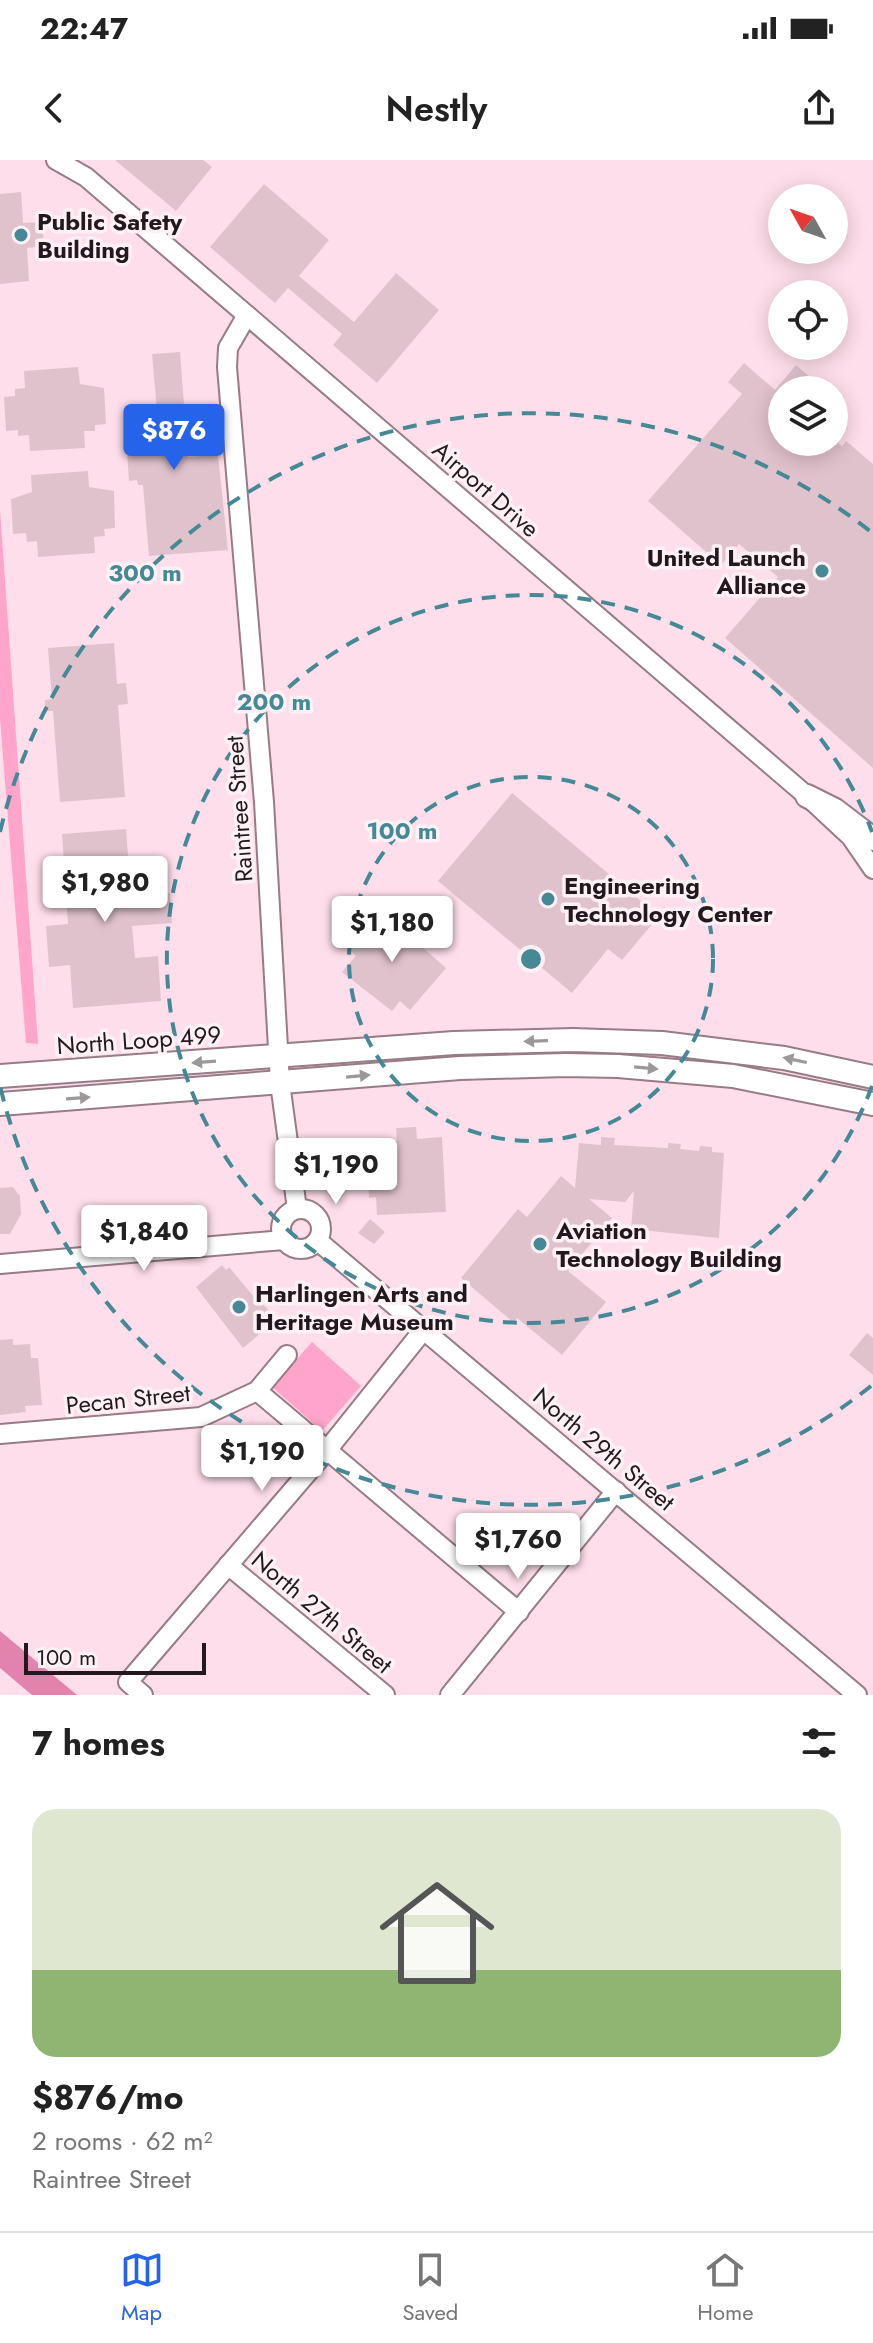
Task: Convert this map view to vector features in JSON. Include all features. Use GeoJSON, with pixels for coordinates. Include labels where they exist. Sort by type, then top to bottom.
{"type":"FeatureCollection","features":[{"type":"Feature","properties":{"kind":"main road"},"geometry":{"type":"LineString","coordinates":[[807,796],[835,810],[873,839]]}},
{"type":"Feature","properties":{"kind":"main road","name":"North Loop 499"},"geometry":{"type":"LineString","coordinates":[[0,1076],[454,1043],[588,1040],[662,1043],[784,1058],[872,1073]]}},
{"type":"Feature","properties":{"kind":"main road"},"geometry":{"type":"LineString","coordinates":[[0,1104],[460,1068],[618,1066],[733,1076],[870,1103]]}},
{"type":"Feature","properties":{"kind":"street","name":"Airport Drive"},"geometry":{"type":"LineString","coordinates":[[56,160],[86,177],[807,796],[851,837],[873,869]]}},
{"type":"Feature","properties":{"kind":"street"},"geometry":{"type":"LineString","coordinates":[[72,160],[86,177]]}},
{"type":"Feature","properties":{"kind":"street","name":"Raintree Street"},"geometry":{"type":"LineString","coordinates":[[247,315],[228,348],[227,367],[264,802],[281,1057],[280,1083],[297,1209]]}},
{"type":"Feature","properties":{"kind":"street"},"geometry":{"type":"LineString","coordinates":[[870,1103],[872,1073]]}},
{"type":"Feature","properties":{"kind":"street"},"geometry":{"type":"LineString","coordinates":[[0,1264],[284,1240],[300,1250],[318,1241],[321,1222],[307,1209],[297,1209],[282,1221],[284,1240]]}},
{"type":"Feature","properties":{"kind":"street","name":"North 29th Street"},"geometry":{"type":"LineString","coordinates":[[318,1241],[857,1695]]}},
{"type":"Feature","properties":{"kind":"street"},"geometry":{"type":"LineString","coordinates":[[143,1695],[128,1682],[328,1449],[425,1328]]}},
{"type":"Feature","properties":{"kind":"street","name":"Pecan Street"},"geometry":{"type":"LineString","coordinates":[[0,1434],[201,1417],[257,1391],[287,1355]]}},
{"type":"Feature","properties":{"kind":"street"},"geometry":{"type":"LineString","coordinates":[[257,1391],[519,1612]]}},
{"type":"Feature","properties":{"kind":"street"},"geometry":{"type":"LineString","coordinates":[[450,1695],[616,1491]]}},
{"type":"Feature","properties":{"kind":"street","name":"North 27th Street"},"geometry":{"type":"LineString","coordinates":[[228,1565],[385,1695]]}},
{"type":"Feature","properties":{"kind":"shaded area"},"geometry":{"type":"Polygon","coordinates":[[[0,510],[38,1044],[26,1043],[0,719],[0,510]]]}},
{"type":"Feature","properties":{"kind":"shaded area"},"geometry":{"type":"Polygon","coordinates":[[[312,1342],[361,1386],[322,1431],[272,1387],[312,1342]]]}},
{"type":"Feature","properties":{"kind":"shaded area"},"geometry":{"type":"Polygon","coordinates":[[[0,1631],[77,1695],[32,1695],[0,1668],[0,1631]]]}},
{"type":"Feature","properties":{"kind":"building"},"geometry":{"type":"Polygon","coordinates":[[[115,160],[203,160],[212,167],[176,211],[115,160]]]}},
{"type":"Feature","properties":{"kind":"building"},"geometry":{"type":"Polygon","coordinates":[[[264,184],[329,240],[299,276],[354,322],[396,273],[439,310],[377,383],[333,345],[342,334],[288,288],[275,303],[210,247],[264,184]]]}},
{"type":"Feature","properties":{"kind":"building","name":"Public Safety Building"},"geometry":{"type":"Polygon","coordinates":[[[21,192],[23,223],[42,222],[44,246],[27,248],[29,281],[0,284],[0,194],[21,192]]]}},
{"type":"Feature","properties":{"kind":"building"},"geometry":{"type":"Polygon","coordinates":[[[180,352],[188,457],[218,455],[228,550],[149,556],[143,485],[138,485],[137,480],[129,481],[125,420],[133,419],[132,412],[157,410],[152,354],[180,352]]]}},
{"type":"Feature","properties":{"kind":"building","name":"United Launch Alliance"},"geometry":{"type":"Polygon","coordinates":[[[744,363],[768,384],[768,456],[848,456],[848,443],[873,464],[873,768],[725,638],[778,577],[739,544],[721,565],[648,501],[742,394],[728,382],[744,363]]]}},
{"type":"Feature","properties":{"kind":"building","name":"United Launch Alliance"},"geometry":{"type":"Polygon","coordinates":[[[796,365],[809,376],[787,376],[796,365]]]}},
{"type":"Feature","properties":{"kind":"building"},"geometry":{"type":"Polygon","coordinates":[[[78,367],[80,384],[104,388],[106,424],[95,425],[95,431],[84,431],[85,448],[30,451],[29,435],[18,436],[18,430],[6,431],[4,397],[15,396],[15,389],[25,388],[24,371],[78,367]]]}},
{"type":"Feature","properties":{"kind":"building"},"geometry":{"type":"Polygon","coordinates":[[[88,471],[89,487],[114,491],[115,528],[104,529],[105,536],[94,537],[95,553],[38,557],[37,541],[27,542],[26,533],[13,534],[11,499],[32,492],[31,475],[88,471]]]}},
{"type":"Feature","properties":{"kind":"building"},"geometry":{"type":"Polygon","coordinates":[[[114,643],[117,684],[126,683],[128,704],[118,705],[125,797],[60,802],[53,711],[45,711],[45,700],[52,699],[48,648],[114,643]]]}},
{"type":"Feature","properties":{"kind":"building","name":"Engineering Technology Center"},"geometry":{"type":"Polygon","coordinates":[[[512,793],[659,916],[622,960],[608,949],[572,993],[438,881],[512,793]]]}},
{"type":"Feature","properties":{"kind":"building"},"geometry":{"type":"Polygon","coordinates":[[[126,829],[131,896],[170,893],[172,923],[132,926],[135,958],[158,956],[161,1001],[73,1008],[70,965],[49,967],[46,926],[68,924],[62,834],[126,829]]]}},
{"type":"Feature","properties":{"kind":"building"},"geometry":{"type":"Polygon","coordinates":[[[381,911],[446,968],[410,1010],[400,1001],[392,1011],[342,972],[356,956],[348,949],[381,911]]]}},
{"type":"Feature","properties":{"kind":"building"},"geometry":{"type":"Polygon","coordinates":[[[416,1127],[417,1139],[442,1137],[446,1212],[377,1215],[376,1197],[369,1198],[368,1174],[374,1174],[372,1143],[397,1141],[396,1128],[416,1127]]]}},
{"type":"Feature","properties":{"kind":"building"},"geometry":{"type":"Polygon","coordinates":[[[601,1137],[615,1138],[614,1145],[668,1148],[668,1143],[681,1144],[680,1149],[699,1151],[700,1146],[712,1147],[712,1152],[724,1153],[719,1238],[631,1229],[634,1191],[625,1202],[589,1199],[612,1218],[568,1271],[606,1302],[562,1355],[517,1318],[514,1323],[461,1278],[518,1209],[527,1217],[561,1176],[575,1188],[579,1143],[601,1145],[601,1137]]]}},
{"type":"Feature","properties":{"kind":"building"},"geometry":{"type":"Polygon","coordinates":[[[13,1187],[20,1196],[21,1214],[10,1234],[0,1234],[0,1188],[13,1187]]]}},
{"type":"Feature","properties":{"kind":"building"},"geometry":{"type":"Polygon","coordinates":[[[370,1219],[385,1232],[374,1244],[358,1233],[370,1219]]]}},
{"type":"Feature","properties":{"kind":"building","name":"Harlingen Arts and Heritage Museum"},"geometry":{"type":"Polygon","coordinates":[[[222,1265],[226,1270],[229,1267],[254,1297],[260,1292],[266,1300],[262,1303],[269,1311],[264,1316],[266,1320],[256,1328],[261,1333],[243,1348],[196,1287],[222,1265]]]}},
{"type":"Feature","properties":{"kind":"building"},"geometry":{"type":"Polygon","coordinates":[[[867,1333],[873,1338],[873,1375],[849,1355],[867,1333]]]}},
{"type":"Feature","properties":{"kind":"building"},"geometry":{"type":"Polygon","coordinates":[[[13,1339],[13,1345],[30,1344],[31,1358],[38,1358],[42,1405],[25,1406],[26,1412],[0,1415],[0,1340],[13,1339]]]}},
{"type":"Feature","properties":{"kind":"place","name":"Public Safety Building"},"geometry":{"type":"Point","coordinates":[21,235]}},
{"type":"Feature","properties":{"kind":"place","name":"United Launch Alliance"},"geometry":{"type":"Point","coordinates":[822,571]}},
{"type":"Feature","properties":{"kind":"place","name":"Engineering Technology Center"},"geometry":{"type":"Point","coordinates":[548,899]}},
{"type":"Feature","properties":{"kind":"place","name":"Aviation Technology Building"},"geometry":{"type":"Point","coordinates":[540,1244]}},
{"type":"Feature","properties":{"kind":"place","name":"Harlingen Arts and Heritage Museum"},"geometry":{"type":"Point","coordinates":[239,1307]}}]}
